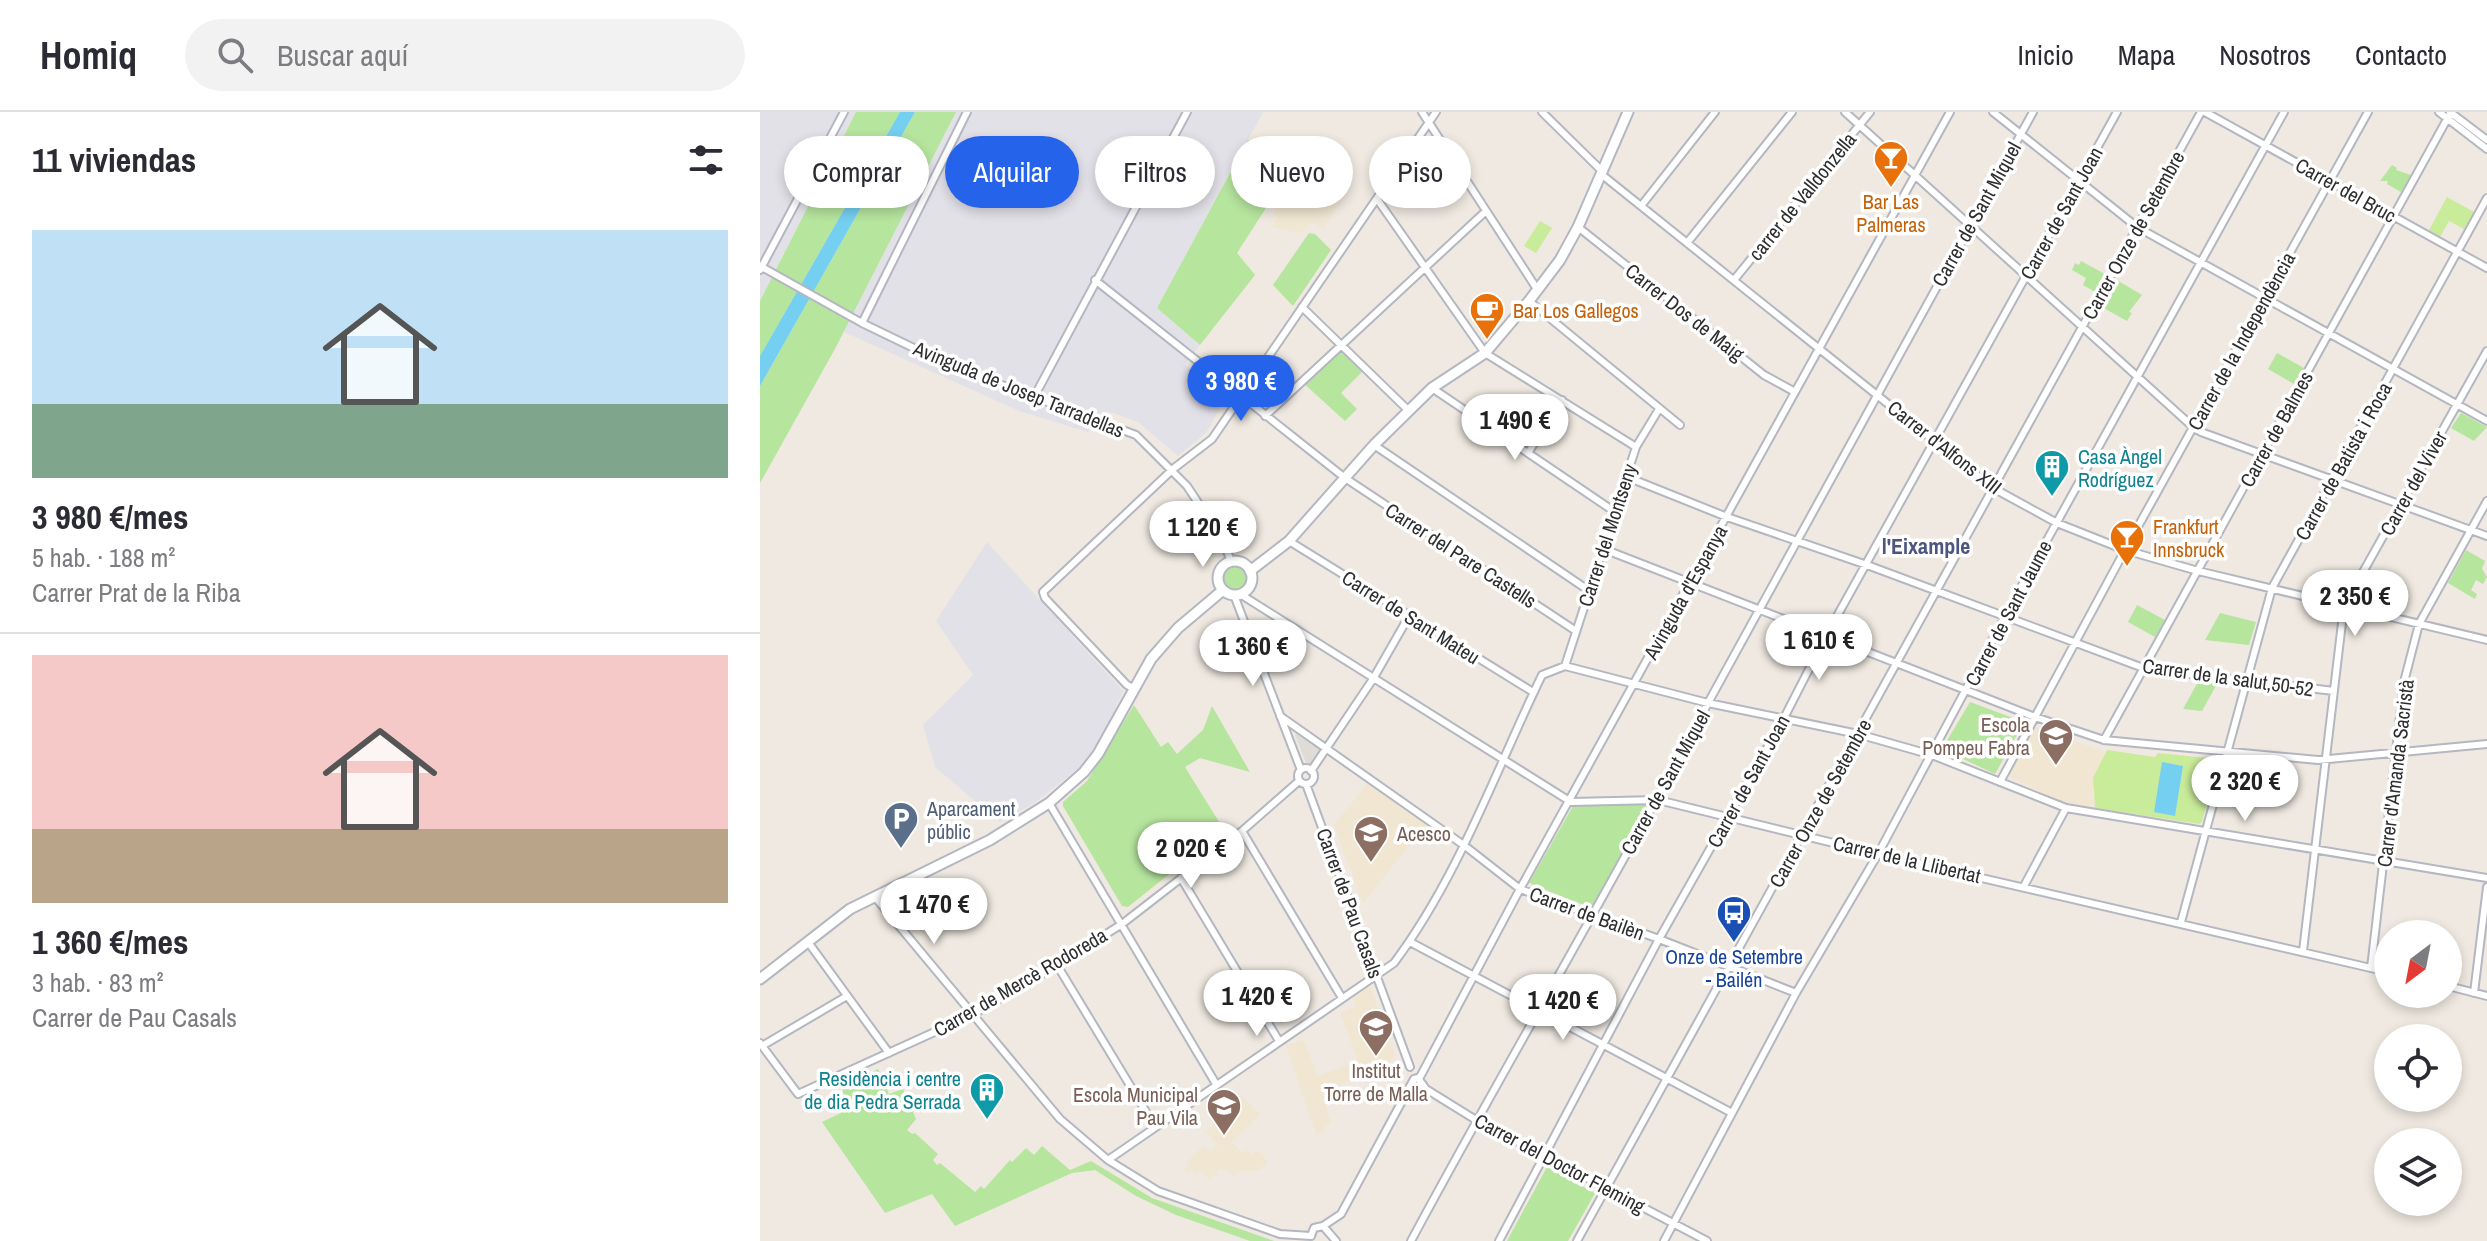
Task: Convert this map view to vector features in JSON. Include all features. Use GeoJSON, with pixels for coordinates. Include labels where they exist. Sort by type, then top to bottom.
{"type":"FeatureCollection","features":[{"type":"Feature","properties":{"kind":"street"},"geometry":{"type":"LineString","coordinates":[[761,268],[844,112]]}},
{"type":"Feature","properties":{"kind":"street"},"geometry":{"type":"LineString","coordinates":[[862,323],[967,112]]}},
{"type":"Feature","properties":{"kind":"street"},"geometry":{"type":"LineString","coordinates":[[1033,399],[1187,112]]}},
{"type":"Feature","properties":{"kind":"street"},"geometry":{"type":"LineString","coordinates":[[1422,112],[1537,289]]}},
{"type":"Feature","properties":{"kind":"street"},"geometry":{"type":"LineString","coordinates":[[1420,136],[1436,112]]}},
{"type":"Feature","properties":{"kind":"street","name":"Carrer d'Alfons XIII"},"geometry":{"type":"LineString","coordinates":[[1542,112],[1602,173],[1641,206],[1993,488],[2057,523],[2125,550],[2198,571],[2487,640]]}},
{"type":"Feature","properties":{"kind":"street"},"geometry":{"type":"LineString","coordinates":[[1250,571],[1289,541],[1374,445],[1432,388],[1485,353],[1529,301],[1560,260],[1578,227],[1628,112]]}},
{"type":"Feature","properties":{"kind":"street"},"geometry":{"type":"LineString","coordinates":[[1641,206],[1715,112]]}},
{"type":"Feature","properties":{"kind":"street"},"geometry":{"type":"LineString","coordinates":[[1687,243],[1792,112]]}},
{"type":"Feature","properties":{"kind":"street"},"geometry":{"type":"LineString","coordinates":[[1845,112],[2193,427],[2487,536]]}},
{"type":"Feature","properties":{"kind":"street","name":"carrer de Valldonzella"},"geometry":{"type":"LineString","coordinates":[[1734,280],[1870,112]]}},
{"type":"Feature","properties":{"kind":"street","name":"Avinguda d'Espanya"},"geometry":{"type":"LineString","coordinates":[[1313,1239],[1314,1228],[1341,1214],[1950,112]]}},
{"type":"Feature","properties":{"kind":"street"},"geometry":{"type":"LineString","coordinates":[[1993,112],[2137,227],[2487,421]]}},
{"type":"Feature","properties":{"kind":"street","name":"Carrer de Sant Miquel"},"geometry":{"type":"LineString","coordinates":[[1411,1241],[1476,1120],[1658,800],[1708,703],[2033,112]]}},
{"type":"Feature","properties":{"kind":"street","name":"Carrer de Sant Joan"},"geometry":{"type":"LineString","coordinates":[[1499,1241],[1659,939],[2117,112]]}},
{"type":"Feature","properties":{"kind":"street","name":"Carrer del Bruc"},"geometry":{"type":"LineString","coordinates":[[2203,112],[2487,268]]}},
{"type":"Feature","properties":{"kind":"street","name":"Carrer Onze de Setembre"},"geometry":{"type":"LineString","coordinates":[[1577,1241],[2203,112]]}},
{"type":"Feature","properties":{"kind":"street","name":"Carrer de Sant Jaume"},"geometry":{"type":"LineString","coordinates":[[1664,1241],[1796,993],[1878,854],[2005,616],[2284,112]]}},
{"type":"Feature","properties":{"kind":"street","name":"Carrer de la Independència"},"geometry":{"type":"LineString","coordinates":[[2000,782],[2368,112]]}},
{"type":"Feature","properties":{"kind":"street"},"geometry":{"type":"LineString","coordinates":[[2439,112],[2450,114],[2487,140]]}},
{"type":"Feature","properties":{"kind":"street"},"geometry":{"type":"LineString","coordinates":[[2450,114],[2487,149]]}},
{"type":"Feature","properties":{"kind":"street","name":"Carrer de Balmes"},"geometry":{"type":"LineString","coordinates":[[2104,740],[2146,669],[2450,114]]}},
{"type":"Feature","properties":{"kind":"street","name":"Carrer de Batista i Roca"},"geometry":{"type":"LineString","coordinates":[[2181,922],[2272,588],[2487,198]]}},
{"type":"Feature","properties":{"kind":"street"},"geometry":{"type":"LineString","coordinates":[[1135,689],[1127,685],[1045,598],[1043,592],[1173,469],[1212,439],[1371,208]]}},
{"type":"Feature","properties":{"kind":"street"},"geometry":{"type":"LineString","coordinates":[[1384,208],[1485,353],[1636,447]]}},
{"type":"Feature","properties":{"kind":"street"},"geometry":{"type":"LineString","coordinates":[[1265,416],[1486,211]]}},
{"type":"Feature","properties":{"kind":"street","name":"Carrer Dos de Maig"},"geometry":{"type":"LineString","coordinates":[[1578,227],[1764,375],[1795,392]]}},
{"type":"Feature","properties":{"kind":"street","name":"Avinguda de Josep Tarradellas"},"geometry":{"type":"LineString","coordinates":[[761,268],[862,323],[951,366],[1136,435],[1187,486],[1222,539],[1231,561]]}},
{"type":"Feature","properties":{"kind":"street","name":"Carrer del Pare Castells"},"geometry":{"type":"LineString","coordinates":[[1095,280],[1345,478],[1576,631]]}},
{"type":"Feature","properties":{"kind":"street"},"geometry":{"type":"LineString","coordinates":[[1529,301],[1680,425]]}},
{"type":"Feature","properties":{"kind":"street"},"geometry":{"type":"LineString","coordinates":[[1302,307],[1409,411]]}},
{"type":"Feature","properties":{"kind":"street","name":"Carrer del Viver"},"geometry":{"type":"LineString","coordinates":[[2303,951],[2344,606],[2487,351]]}},
{"type":"Feature","properties":{"kind":"street"},"geometry":{"type":"LineString","coordinates":[[1432,388],[1615,512]]}},
{"type":"Feature","properties":{"kind":"street"},"geometry":{"type":"LineString","coordinates":[[1528,453],[1562,400]]}},
{"type":"Feature","properties":{"kind":"street","name":"Carrer del Montseny"},"geometry":{"type":"LineString","coordinates":[[1565,666],[1636,447],[1659,409]]}},
{"type":"Feature","properties":{"kind":"street"},"geometry":{"type":"LineString","coordinates":[[1374,445],[1588,590]]}},
{"type":"Feature","properties":{"kind":"street","name":"Carrer de la salut,50-52"},"geometry":{"type":"LineString","coordinates":[[1627,477],[1727,517],[1867,565],[2146,669],[2334,691]]}},
{"type":"Feature","properties":{"kind":"street","name":"Carrer d'Amanda Sacristà"},"geometry":{"type":"LineString","coordinates":[[2371,968],[2404,682],[2419,624],[2487,501]]}},
{"type":"Feature","properties":{"kind":"street","name":"Carrer de Sant Mateu"},"geometry":{"type":"LineString","coordinates":[[1289,541],[1533,692]]}},
{"type":"Feature","properties":{"kind":"street"},"geometry":{"type":"LineString","coordinates":[[1601,548],[2035,717],[2104,740],[2325,760],[2487,744]]}},
{"type":"Feature","properties":{"kind":"street"},"geometry":{"type":"LineString","coordinates":[[1237,594],[1249,588],[1252,577],[1242,562],[1231,561],[1219,574],[1223,590],[1237,594],[1571,802]]}},
{"type":"Feature","properties":{"kind":"street"},"geometry":{"type":"LineString","coordinates":[[760,978],[838,917],[874,896],[990,840],[1049,803],[1084,772],[1098,754],[1151,659],[1178,628],[1223,590]]}},
{"type":"Feature","properties":{"kind":"street"},"geometry":{"type":"LineString","coordinates":[[1237,594],[1301,770],[1298,776],[1303,783],[1314,778],[1311,771]]}},
{"type":"Feature","properties":{"kind":"street"},"geometry":{"type":"LineString","coordinates":[[1311,771],[1373,679],[1409,616]]}},
{"type":"Feature","properties":{"kind":"street"},"geometry":{"type":"LineString","coordinates":[[1108,1160],[1154,1125],[1394,963],[1410,942],[1465,846],[1542,675],[1565,666],[1708,703],[1858,734],[1932,755],[2066,808],[2487,878]]}},
{"type":"Feature","properties":{"kind":"street","name":"Carrer de Bailèn"},"geometry":{"type":"LineString","coordinates":[[1280,716],[1465,846],[1520,889],[1796,993]]}},
{"type":"Feature","properties":{"kind":"street"},"geometry":{"type":"LineString","coordinates":[[1301,770],[1311,771]]}},
{"type":"Feature","properties":{"kind":"street","name":"Carrer de Mercè Rodoreda"},"geometry":{"type":"LineString","coordinates":[[761,1044],[798,1094],[972,1015],[1122,924],[1303,783]]}},
{"type":"Feature","properties":{"kind":"street","name":"Carrer de Pau Casals"},"geometry":{"type":"LineString","coordinates":[[1303,783],[1410,1067],[1408,1076],[1418,1077]]}},
{"type":"Feature","properties":{"kind":"street","name":"Carrer de la Llibertat"},"geometry":{"type":"LineString","coordinates":[[1571,802],[1658,800],[2374,969]]}},
{"type":"Feature","properties":{"kind":"street"},"geometry":{"type":"LineString","coordinates":[[1049,803],[1216,1084]]}},
{"type":"Feature","properties":{"kind":"street"},"geometry":{"type":"LineString","coordinates":[[2024,886],[2066,808]]}},
{"type":"Feature","properties":{"kind":"street"},"geometry":{"type":"LineString","coordinates":[[1242,831],[1342,998]]}},
{"type":"Feature","properties":{"kind":"street"},"geometry":{"type":"LineString","coordinates":[[1181,878],[1279,1041]]}},
{"type":"Feature","properties":{"kind":"street"},"geometry":{"type":"LineString","coordinates":[[2474,993],[2487,887]]}},
{"type":"Feature","properties":{"kind":"street"},"geometry":{"type":"LineString","coordinates":[[874,896],[1060,1119],[1108,1160],[1158,1191],[1280,1234],[1313,1239]]}},
{"type":"Feature","properties":{"kind":"street"},"geometry":{"type":"LineString","coordinates":[[808,942],[889,1053]]}},
{"type":"Feature","properties":{"kind":"street"},"geometry":{"type":"LineString","coordinates":[[1410,942],[1732,1113]]}},
{"type":"Feature","properties":{"kind":"street"},"geometry":{"type":"LineString","coordinates":[[1057,965],[1154,1125]]}},
{"type":"Feature","properties":{"kind":"street"},"geometry":{"type":"LineString","coordinates":[[2462,990],[2487,996]]}},
{"type":"Feature","properties":{"kind":"street"},"geometry":{"type":"LineString","coordinates":[[761,1044],[847,996]]}},
{"type":"Feature","properties":{"kind":"street","name":"Carrer del Doctor Fleming"},"geometry":{"type":"LineString","coordinates":[[1410,1067],[1417,1066],[1418,1077],[1426,1089],[1476,1120],[1707,1241]]}},
{"type":"Feature","properties":{"kind":"street"},"geometry":{"type":"LineString","coordinates":[[1323,1226],[1327,1238],[1336,1241]]}},
{"type":"Feature","properties":{"kind":"shaded area"},"geometry":{"type":"Polygon","coordinates":[[[760,112],[856,112],[844,136],[784,136],[784,208],[807,208],[760,301],[760,112]]]}},
{"type":"Feature","properties":{"kind":"shaded area"},"geometry":{"type":"Polygon","coordinates":[[[956,112],[1263,112],[1250,136],[1231,136],[1231,171],[1215,201],[1215,136],[1095,136],[1095,208],[1211,208],[1157,308],[1200,345],[1185,365],[1226,397],[1206,433],[1178,456],[1138,422],[1107,411],[1088,432],[1019,411],[844,332],[907,208],[929,208],[929,165],[956,112]]]}},
{"type":"Feature","properties":{"kind":"shaded area"},"geometry":{"type":"Polygon","coordinates":[[[1276,208],[1337,208],[1323,229],[1314,223],[1301,233],[1272,227],[1278,216],[1273,213],[1276,208]]]}},
{"type":"Feature","properties":{"kind":"shaded area"},"geometry":{"type":"Polygon","coordinates":[[[987,542],[1123,691],[1106,730],[1081,766],[1036,802],[1000,822],[935,767],[923,725],[973,675],[936,621],[987,542]]]}},
{"type":"Feature","properties":{"kind":"shaded area","name":"Escola Pompeu Fabra"},"geometry":{"type":"Polygon","coordinates":[[[2037,727],[2104,752],[2092,792],[2095,808],[2062,802],[2009,774],[2037,727]]]}},
{"type":"Feature","properties":{"kind":"shaded area"},"geometry":{"type":"Polygon","coordinates":[[[1299,732],[1321,745],[1323,754],[1311,764],[1306,763],[1295,735],[1299,732]]]}},
{"type":"Feature","properties":{"kind":"shaded area","name":"Acesco"},"geometry":{"type":"Polygon","coordinates":[[[1369,781],[1428,822],[1363,903],[1334,825],[1369,781]]]}},
{"type":"Feature","properties":{"kind":"shaded area","name":"Institut Torre de Malla"},"geometry":{"type":"Polygon","coordinates":[[[1370,985],[1395,1055],[1383,1075],[1365,1081],[1363,1077],[1321,1090],[1331,1123],[1324,1125],[1326,1131],[1316,1134],[1286,1045],[1304,1040],[1317,1076],[1358,1061],[1340,1012],[1356,1007],[1353,997],[1370,985]]]}},
{"type":"Feature","properties":{"kind":"shaded area","name":"Escola Municipal Pau Vila"},"geometry":{"type":"Polygon","coordinates":[[[1241,1096],[1260,1115],[1231,1142],[1243,1153],[1247,1149],[1252,1155],[1257,1150],[1268,1162],[1259,1171],[1239,1171],[1233,1176],[1229,1171],[1220,1169],[1210,1179],[1201,1171],[1196,1174],[1191,1170],[1187,1173],[1184,1169],[1190,1164],[1188,1161],[1203,1146],[1211,1151],[1218,1145],[1206,1132],[1241,1096]]]}},
{"type":"Feature","properties":{"kind":"green space"},"geometry":{"type":"Polygon","coordinates":[[[856,112],[900,112],[886,136],[844,136],[856,112]]]}},
{"type":"Feature","properties":{"kind":"green space"},"geometry":{"type":"Polygon","coordinates":[[[915,112],[956,112],[929,165],[929,136],[901,136],[915,112]]]}},
{"type":"Feature","properties":{"kind":"green space"},"geometry":{"type":"Polygon","coordinates":[[[2392,165],[2396,170],[2411,175],[2401,192],[2387,184],[2388,181],[2380,181],[2392,165]]]}},
{"type":"Feature","properties":{"kind":"green space"},"geometry":{"type":"Polygon","coordinates":[[[1231,171],[1231,208],[1266,208],[1237,253],[1255,275],[1200,345],[1157,308],[1211,208],[1215,208],[1215,201],[1231,171]]]}},
{"type":"Feature","properties":{"kind":"green space"},"geometry":{"type":"Polygon","coordinates":[[[2447,197],[2474,212],[2464,229],[2449,221],[2440,237],[2429,230],[2447,197]]]}},
{"type":"Feature","properties":{"kind":"green space"},"geometry":{"type":"Polygon","coordinates":[[[807,208],[845,208],[760,356],[760,301],[807,208]]]}},
{"type":"Feature","properties":{"kind":"green space"},"geometry":{"type":"Polygon","coordinates":[[[861,208],[907,208],[836,347],[760,483],[760,386],[861,208]]]}},
{"type":"Feature","properties":{"kind":"green space"},"geometry":{"type":"Polygon","coordinates":[[[1540,221],[1552,228],[1536,253],[1524,246],[1540,221]]]}},
{"type":"Feature","properties":{"kind":"green space"},"geometry":{"type":"Polygon","coordinates":[[[1309,233],[1315,234],[1331,250],[1293,306],[1273,285],[1309,233]]]}},
{"type":"Feature","properties":{"kind":"green space"},"geometry":{"type":"Polygon","coordinates":[[[2081,261],[2105,274],[2095,292],[2083,285],[2086,278],[2072,270],[2075,263],[2079,265],[2081,261]]]}},
{"type":"Feature","properties":{"kind":"green space"},"geometry":{"type":"Polygon","coordinates":[[[2115,279],[2142,295],[2129,312],[2132,313],[2127,321],[2100,306],[2115,279]]]}},
{"type":"Feature","properties":{"kind":"green space"},"geometry":{"type":"Polygon","coordinates":[[[1340,344],[1365,369],[1341,393],[1357,409],[1345,421],[1301,381],[1340,344]]]}},
{"type":"Feature","properties":{"kind":"green space"},"geometry":{"type":"Polygon","coordinates":[[[2277,353],[2304,368],[2294,384],[2268,369],[2277,353]]]}},
{"type":"Feature","properties":{"kind":"green space"},"geometry":{"type":"Polygon","coordinates":[[[2461,413],[2487,427],[2474,441],[2451,428],[2461,413]]]}},
{"type":"Feature","properties":{"kind":"green space"},"geometry":{"type":"Polygon","coordinates":[[[2466,550],[2485,561],[2482,569],[2487,577],[2483,584],[2476,580],[2471,590],[2477,594],[2475,599],[2448,583],[2466,550]]]}},
{"type":"Feature","properties":{"kind":"green space"},"geometry":{"type":"Polygon","coordinates":[[[1235,565],[1244,569],[1248,578],[1244,587],[1235,591],[1226,587],[1222,578],[1226,569],[1235,565]]]}},
{"type":"Feature","properties":{"kind":"green space"},"geometry":{"type":"Polygon","coordinates":[[[2137,605],[2165,620],[2155,637],[2128,622],[2137,605]]]}},
{"type":"Feature","properties":{"kind":"green space"},"geometry":{"type":"Polygon","coordinates":[[[2220,613],[2256,622],[2249,645],[2205,640],[2220,613]]]}},
{"type":"Feature","properties":{"kind":"green space"},"geometry":{"type":"Polygon","coordinates":[[[2199,680],[2218,682],[2202,711],[2183,709],[2199,680]]]}},
{"type":"Feature","properties":{"kind":"green space"},"geometry":{"type":"Polygon","coordinates":[[[1970,702],[2024,722],[1995,774],[1942,749],[1970,702]]]}},
{"type":"Feature","properties":{"kind":"green space"},"geometry":{"type":"Polygon","coordinates":[[[1134,705],[1161,747],[1168,742],[1177,754],[1203,730],[1212,706],[1250,772],[1200,758],[1185,767],[1224,830],[1128,907],[1122,906],[1063,802],[1087,781],[1134,705]]]}},
{"type":"Feature","properties":{"kind":"green space"},"geometry":{"type":"Polygon","coordinates":[[[2107,750],[2155,757],[2158,753],[2217,759],[2202,822],[2095,808],[2093,778],[2107,750]]]}},
{"type":"Feature","properties":{"kind":"green space"},"geometry":{"type":"Polygon","coordinates":[[[1649,804],[1591,908],[1529,883],[1573,806],[1649,804]]]}},
{"type":"Feature","properties":{"kind":"green space"},"geometry":{"type":"Polygon","coordinates":[[[878,1069],[889,1094],[903,1089],[916,1119],[907,1130],[915,1133],[938,1154],[933,1160],[937,1165],[940,1163],[975,1192],[981,1186],[984,1189],[1010,1160],[1012,1162],[1026,1148],[1034,1155],[1042,1146],[1070,1170],[1091,1161],[1152,1198],[1274,1241],[1250,1241],[1176,1215],[1136,1196],[1095,1170],[1072,1173],[955,1226],[932,1194],[885,1213],[822,1122],[847,1110],[842,1087],[878,1069]]]}},
{"type":"Feature","properties":{"kind":"green space"},"geometry":{"type":"Polygon","coordinates":[[[1547,1167],[1595,1193],[1568,1241],[1507,1241],[1547,1167]]]}},
{"type":"Feature","properties":{"kind":"water"},"geometry":{"type":"Polygon","coordinates":[[[900,112],[915,112],[901,136],[886,136],[900,112]]]}},
{"type":"Feature","properties":{"kind":"water"},"geometry":{"type":"Polygon","coordinates":[[[845,208],[861,208],[760,386],[760,356],[845,208]]]}},
{"type":"Feature","properties":{"kind":"water"},"geometry":{"type":"Polygon","coordinates":[[[2162,762],[2183,766],[2175,816],[2154,812],[2162,762]]]}},
{"type":"Feature","properties":{"kind":"place","name":"Bar Las Palmeras"},"geometry":{"type":"Point","coordinates":[1891,189]}},
{"type":"Feature","properties":{"kind":"place","name":"Bar Los Gallegos"},"geometry":{"type":"Point","coordinates":[1487,341]}},
{"type":"Feature","properties":{"kind":"place","name":"Casa Àngel Rodríguez"},"geometry":{"type":"Point","coordinates":[2052,498]}},
{"type":"Feature","properties":{"kind":"place","name":"Frankfurt Innsbruck"},"geometry":{"type":"Point","coordinates":[2127,568]}},
{"type":"Feature","properties":{"kind":"place","name":"Escola Pompeu Fabra"},"geometry":{"type":"Point","coordinates":[2056,767]}},
{"type":"Feature","properties":{"kind":"place","name":"Aparcament públic"},"geometry":{"type":"Point","coordinates":[901,850]}},
{"type":"Feature","properties":{"kind":"place","name":"Acesco"},"geometry":{"type":"Point","coordinates":[1371,864]}},
{"type":"Feature","properties":{"kind":"place","name":"Onze de Setembre - Bailén"},"geometry":{"type":"Point","coordinates":[1734,944]}},
{"type":"Feature","properties":{"kind":"place","name":"Institut Torre de Malla"},"geometry":{"type":"Point","coordinates":[1376,1058]}},
{"type":"Feature","properties":{"kind":"place","name":"Residència i centre de dia Pedra Serrada"},"geometry":{"type":"Point","coordinates":[987,1121]}},
{"type":"Feature","properties":{"kind":"place","name":"Escola Municipal Pau Vila"},"geometry":{"type":"Point","coordinates":[1224,1137]}},
{"type":"Feature","properties":{"kind":"district","name":"l'Eixample"},"geometry":{"type":"Point","coordinates":[1926,546]}}]}
